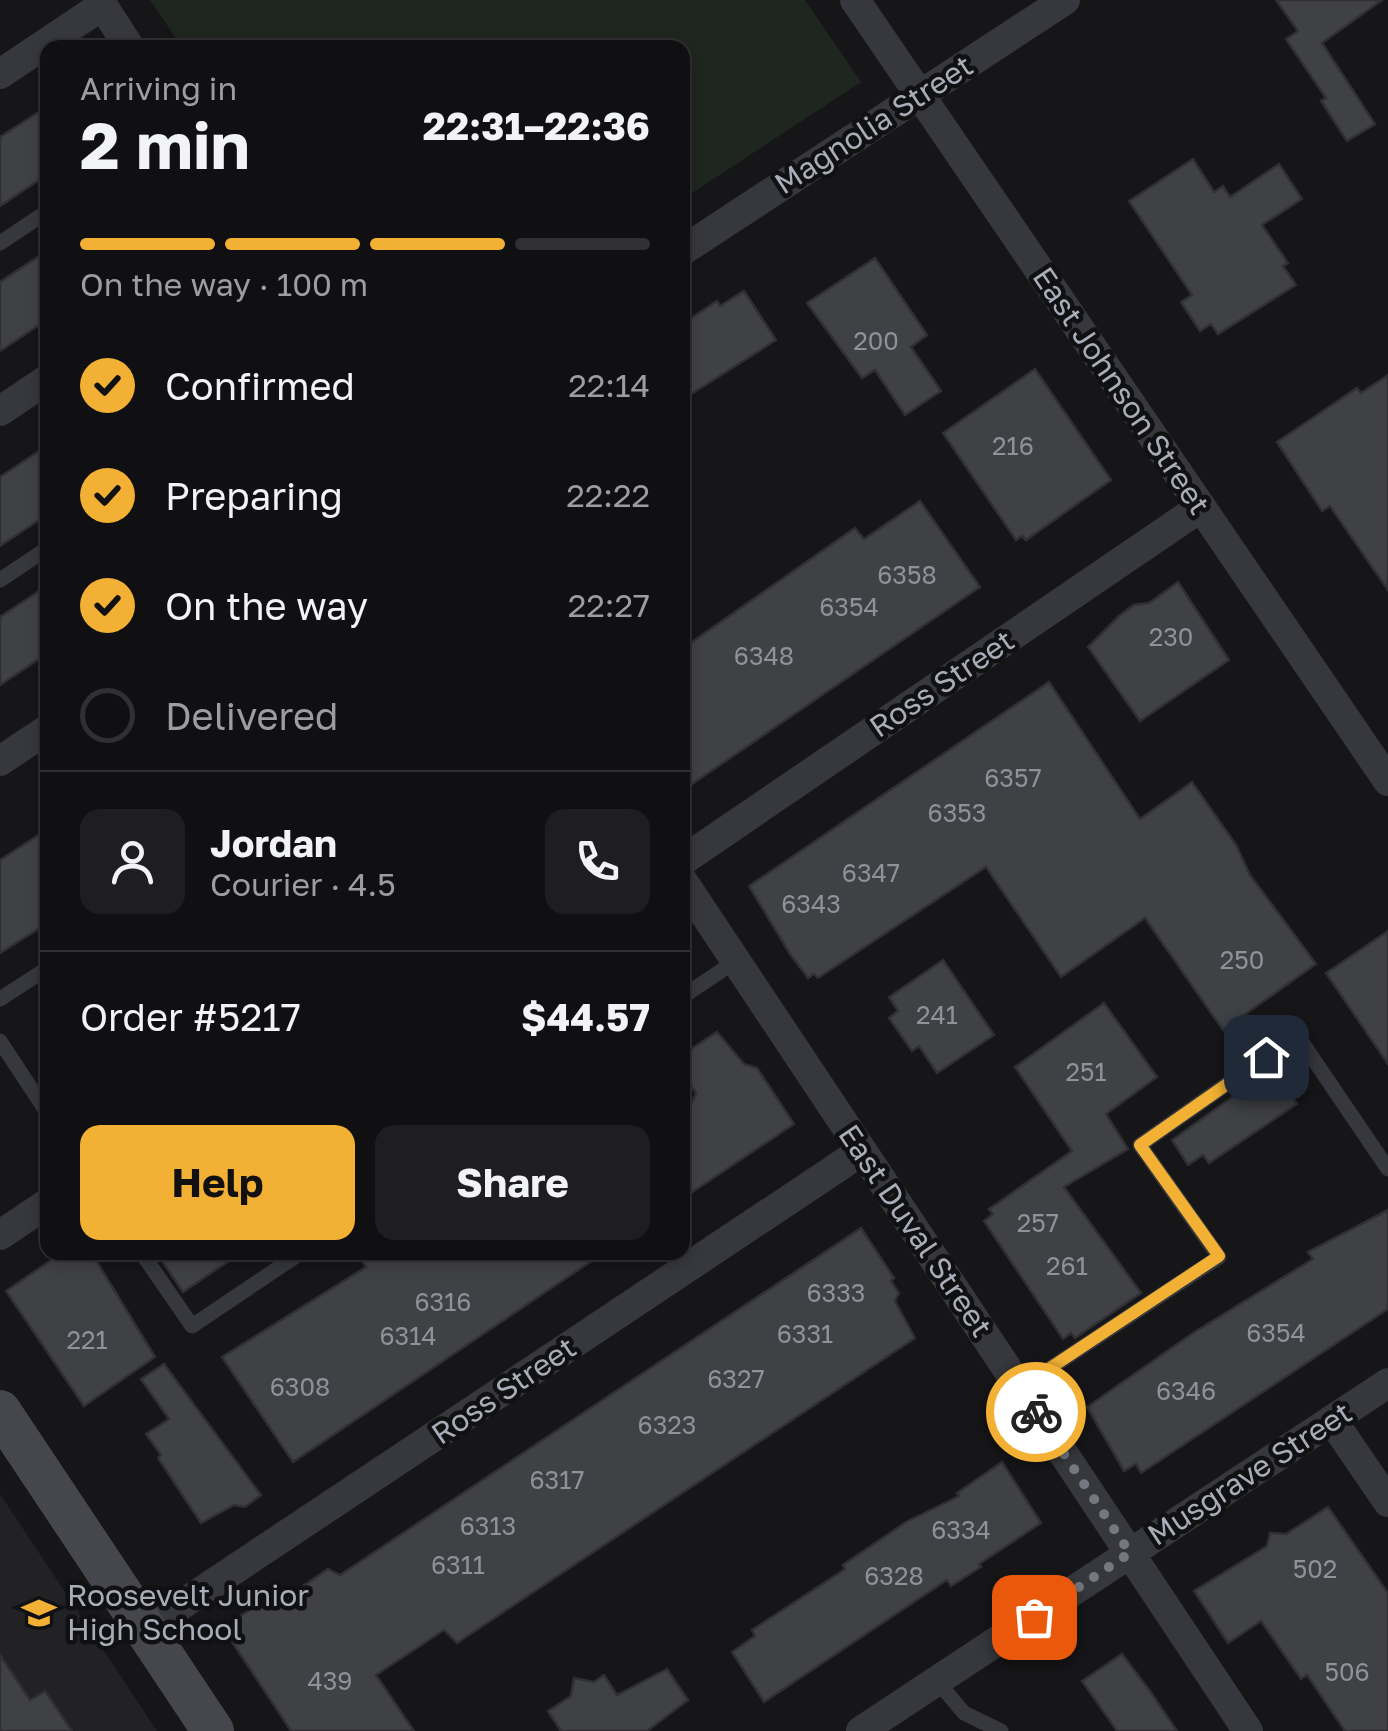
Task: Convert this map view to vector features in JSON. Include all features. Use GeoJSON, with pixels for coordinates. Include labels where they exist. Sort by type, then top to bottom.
{"type":"FeatureCollection","features":[{"type":"Feature","properties":{"kind":"main road"},"geometry":{"type":"LineString","coordinates":[[0,1412],[213,1731]]}},
{"type":"Feature","properties":{"kind":"street","name":"East Johnson Street"},"geometry":{"type":"LineString","coordinates":[[855,0],[1388,781]]}},
{"type":"Feature","properties":{"kind":"street","name":"Magnolia Street"},"geometry":{"type":"LineString","coordinates":[[690,245],[1065,0]]}},
{"type":"Feature","properties":{"kind":"street"},"geometry":{"type":"LineString","coordinates":[[48,40],[101,3],[125,40]]}},
{"type":"Feature","properties":{"kind":"street"},"geometry":{"type":"LineString","coordinates":[[0,74],[40,46]]}},
{"type":"Feature","properties":{"kind":"street"},"geometry":{"type":"LineString","coordinates":[[0,411],[40,384]]}},
{"type":"Feature","properties":{"kind":"street","name":"Ross Street"},"geometry":{"type":"LineString","coordinates":[[690,856],[1200,507]]}},
{"type":"Feature","properties":{"kind":"street"},"geometry":{"type":"LineString","coordinates":[[0,761],[40,735]]}},
{"type":"Feature","properties":{"kind":"street","name":"East Duval Street"},"geometry":{"type":"LineString","coordinates":[[690,892],[1248,1731]]}},
{"type":"Feature","properties":{"kind":"street","name":"Ross Street"},"geometry":{"type":"LineString","coordinates":[[145,1629],[862,1152]]}},
{"type":"Feature","properties":{"kind":"street"},"geometry":{"type":"LineString","coordinates":[[0,1235],[40,1209]]}},
{"type":"Feature","properties":{"kind":"street","name":"Musgrave Street"},"geometry":{"type":"LineString","coordinates":[[861,1731],[1388,1383]]}},
{"type":"Feature","properties":{"kind":"street"},"geometry":{"type":"LineString","coordinates":[[1332,1420],[1388,1502]]}},
{"type":"Feature","properties":{"kind":"lane"},"geometry":{"type":"LineString","coordinates":[[0,243],[40,216]]}},
{"type":"Feature","properties":{"kind":"lane"},"geometry":{"type":"LineString","coordinates":[[0,580],[40,553]]}},
{"type":"Feature","properties":{"kind":"lane"},"geometry":{"type":"LineString","coordinates":[[690,992],[736,961]]}},
{"type":"Feature","properties":{"kind":"lane"},"geometry":{"type":"LineString","coordinates":[[0,1000],[40,973]]}},
{"type":"Feature","properties":{"kind":"lane"},"geometry":{"type":"LineString","coordinates":[[1020,1388],[1219,1256],[1140,1145],[1297,1035],[1388,1169]]}},
{"type":"Feature","properties":{"kind":"lane"},"geometry":{"type":"LineString","coordinates":[[0,1041],[40,1102]]}},
{"type":"Feature","properties":{"kind":"lane"},"geometry":{"type":"LineString","coordinates":[[147,1260],[192,1326],[290,1260]]}},
{"type":"Feature","properties":{"kind":"lane"},"geometry":{"type":"LineString","coordinates":[[937,1681],[964,1712],[1002,1731]]}},
{"type":"Feature","properties":{"kind":"shaded area"},"geometry":{"type":"Polygon","coordinates":[[[150,0],[805,0],[861,82],[690,194],[690,40],[177,40],[150,0]]]}},
{"type":"Feature","properties":{"kind":"shaded area","name":"Roosevelt Junior High School"},"geometry":{"type":"Polygon","coordinates":[[[0,1494],[157,1731],[0,1731],[0,1494]]]}},
{"type":"Feature","properties":{"kind":"building"},"geometry":{"type":"Polygon","coordinates":[[[1276,0],[1382,0],[1322,43],[1375,124],[1347,141],[1321,101],[1326,98],[1286,39],[1298,31],[1276,0]]]}},
{"type":"Feature","properties":{"kind":"building"},"geometry":{"type":"Polygon","coordinates":[[[40,111],[40,179],[0,206],[0,137],[40,111]]]}},
{"type":"Feature","properties":{"kind":"building"},"geometry":{"type":"Polygon","coordinates":[[[1193,159],[1214,192],[1223,186],[1230,197],[1279,164],[1302,199],[1262,225],[1288,263],[1283,266],[1296,285],[1218,334],[1211,324],[1200,331],[1181,302],[1192,295],[1129,201],[1193,159]]]}},
{"type":"Feature","properties":{"kind":"building"},"geometry":{"type":"Polygon","coordinates":[[[40,255],[40,324],[0,351],[0,282],[40,255]]]}},
{"type":"Feature","properties":{"kind":"building"},"geometry":{"type":"Polygon","coordinates":[[[875,258],[927,335],[911,347],[941,391],[905,415],[875,370],[862,378],[807,303],[875,258]]]}},
{"type":"Feature","properties":{"kind":"building"},"geometry":{"type":"Polygon","coordinates":[[[744,291],[776,340],[690,395],[690,319],[717,301],[720,306],[744,291]]]}},
{"type":"Feature","properties":{"kind":"building"},"geometry":{"type":"Polygon","coordinates":[[[1035,369],[1111,480],[1026,540],[1022,536],[1016,540],[943,433],[1035,369]]]}},
{"type":"Feature","properties":{"kind":"building"},"geometry":{"type":"Polygon","coordinates":[[[1388,375],[1388,590],[1330,506],[1322,511],[1277,442],[1357,388],[1361,393],[1388,375]]]}},
{"type":"Feature","properties":{"kind":"building"},"geometry":{"type":"Polygon","coordinates":[[[40,450],[40,519],[0,546],[0,477],[40,450]]]}},
{"type":"Feature","properties":{"kind":"building"},"geometry":{"type":"Polygon","coordinates":[[[920,501],[980,587],[690,786],[690,643],[855,528],[864,539],[920,501]]]}},
{"type":"Feature","properties":{"kind":"building"},"geometry":{"type":"Polygon","coordinates":[[[1178,582],[1229,660],[1140,721],[1088,647],[1120,615],[1134,605],[1149,603],[1178,582]]]}},
{"type":"Feature","properties":{"kind":"building"},"geometry":{"type":"Polygon","coordinates":[[[40,590],[40,658],[0,685],[0,617],[40,590]]]}},
{"type":"Feature","properties":{"kind":"building"},"geometry":{"type":"Polygon","coordinates":[[[1049,682],[1140,819],[1192,782],[1236,845],[1250,875],[1316,964],[1223,1030],[1145,918],[1061,977],[986,867],[818,978],[814,974],[808,978],[790,954],[749,886],[1049,682]]]}},
{"type":"Feature","properties":{"kind":"building"},"geometry":{"type":"Polygon","coordinates":[[[40,834],[40,928],[0,953],[0,860],[40,834]]]}},
{"type":"Feature","properties":{"kind":"building"},"geometry":{"type":"Polygon","coordinates":[[[1388,931],[1388,1064],[1326,973],[1388,931]]]}},
{"type":"Feature","properties":{"kind":"building"},"geometry":{"type":"Polygon","coordinates":[[[943,960],[994,1035],[937,1073],[919,1046],[912,1051],[889,1018],[898,1011],[889,997],[943,960]]]}},
{"type":"Feature","properties":{"kind":"building"},"geometry":{"type":"Polygon","coordinates":[[[1104,1003],[1157,1077],[1106,1114],[1128,1149],[1064,1187],[1141,1293],[1075,1338],[1071,1333],[1063,1339],[984,1221],[993,1214],[989,1209],[1072,1151],[1015,1067],[1104,1003]]]}},
{"type":"Feature","properties":{"kind":"building"},"geometry":{"type":"Polygon","coordinates":[[[717,1032],[744,1064],[757,1068],[794,1124],[690,1194],[690,1106],[696,1093],[690,1085],[690,1050],[717,1032]]]}},
{"type":"Feature","properties":{"kind":"building"},"geometry":{"type":"Polygon","coordinates":[[[1273,1068],[1297,1104],[1209,1163],[1203,1155],[1188,1165],[1172,1140],[1273,1068]]]}},
{"type":"Feature","properties":{"kind":"building"},"geometry":{"type":"Polygon","coordinates":[[[1388,1210],[1388,1309],[1141,1473],[1136,1464],[1124,1471],[1087,1407],[1193,1333],[1313,1259],[1308,1252],[1388,1210]]]}},
{"type":"Feature","properties":{"kind":"building"},"geometry":{"type":"Polygon","coordinates":[[[861,1228],[894,1278],[891,1281],[899,1293],[895,1301],[915,1338],[457,1643],[444,1630],[376,1675],[414,1731],[291,1731],[223,1628],[276,1592],[281,1601],[328,1569],[340,1575],[861,1228]]]}},
{"type":"Feature","properties":{"kind":"building"},"geometry":{"type":"Polygon","coordinates":[[[51,1260],[96,1260],[155,1357],[84,1406],[6,1291],[51,1260]]]}},
{"type":"Feature","properties":{"kind":"building"},"geometry":{"type":"Polygon","coordinates":[[[161,1260],[230,1260],[183,1292],[161,1260]]]}},
{"type":"Feature","properties":{"kind":"building"},"geometry":{"type":"Polygon","coordinates":[[[361,1260],[593,1260],[293,1462],[222,1357],[366,1267],[361,1260]]]}},
{"type":"Feature","properties":{"kind":"building"},"geometry":{"type":"Polygon","coordinates":[[[164,1364],[261,1495],[245,1507],[234,1505],[201,1523],[158,1458],[161,1455],[146,1434],[169,1419],[141,1379],[164,1364]]]}},
{"type":"Feature","properties":{"kind":"building"},"geometry":{"type":"Polygon","coordinates":[[[1002,1462],[1041,1523],[979,1564],[981,1567],[951,1586],[947,1580],[764,1702],[732,1652],[755,1636],[752,1630],[845,1569],[843,1565],[906,1522],[959,1496],[957,1493],[1002,1462]]]}},
{"type":"Feature","properties":{"kind":"building"},"geometry":{"type":"Polygon","coordinates":[[[1328,1507],[1388,1593],[1388,1731],[1345,1731],[1307,1675],[1301,1679],[1261,1621],[1228,1643],[1194,1591],[1267,1546],[1270,1533],[1286,1534],[1328,1507]]]}},
{"type":"Feature","properties":{"kind":"building"},"geometry":{"type":"Polygon","coordinates":[[[1122,1654],[1177,1731],[1117,1731],[1082,1681],[1122,1654]]]}},
{"type":"Feature","properties":{"kind":"building","name":"Roosevelt Junior High School"},"geometry":{"type":"Polygon","coordinates":[[[0,1655],[30,1700],[45,1691],[72,1731],[0,1731],[0,1655]]]}},
{"type":"Feature","properties":{"kind":"building"},"geometry":{"type":"Polygon","coordinates":[[[667,1669],[688,1700],[647,1731],[561,1731],[548,1711],[571,1696],[574,1678],[594,1682],[604,1675],[617,1695],[667,1669]]]}},
{"type":"Feature","properties":{"kind":"way so far"},"geometry":{"type":"LineString","coordinates":[[1034,1617],[1130,1553],[1036,1412]]}},
{"type":"Feature","properties":{"kind":"place","name":"Roosevelt Junior High School"},"geometry":{"type":"Point","coordinates":[39,1613]}},
{"type":"Feature","properties":{"kind":"route"},"geometry":{"type":"LineString","coordinates":[[1036,1412],[1020,1388],[1219,1256],[1140,1145],[1266,1057]]}}]}
